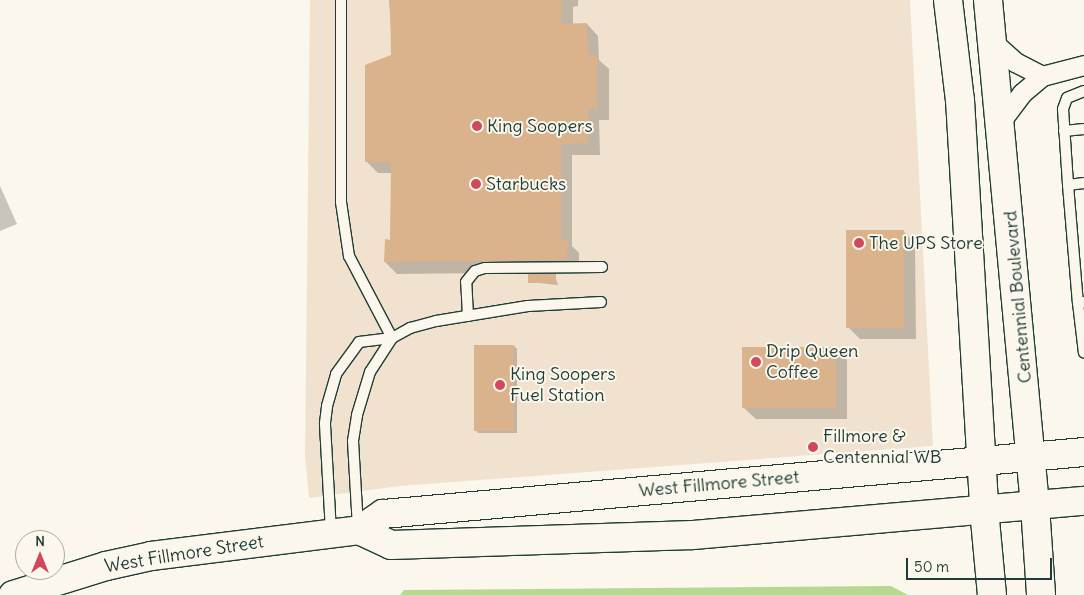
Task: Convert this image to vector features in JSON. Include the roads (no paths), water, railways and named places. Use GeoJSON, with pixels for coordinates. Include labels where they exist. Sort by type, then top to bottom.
{"type":"FeatureCollection","features":[{"type":"Feature","properties":{"kind":"main road"},"geometry":{"type":"LineString","coordinates":[[948,0],[960,100],[980,462],[992,595]]}},
{"type":"Feature","properties":{"kind":"main road","name":"Centennial Boulevard"},"geometry":{"type":"LineString","coordinates":[[988,0],[1001,121],[1031,457],[1041,595]]}},
{"type":"Feature","properties":{"kind":"main road","name":"West Fillmore Street"},"geometry":{"type":"LineString","coordinates":[[13,595],[106,566],[152,556],[359,530],[383,514],[1084,452]]}},
{"type":"Feature","properties":{"kind":"main road"},"geometry":{"type":"LineString","coordinates":[[359,530],[391,545],[534,541],[740,532],[1084,501]]}},
{"type":"Feature","properties":{"kind":"street"},"geometry":{"type":"LineString","coordinates":[[993,42],[1015,62],[1042,76]]}},
{"type":"Feature","properties":{"kind":"street"},"geometry":{"type":"LineString","coordinates":[[1001,121],[1022,93],[1042,76],[1084,65]]}},
{"type":"Feature","properties":{"kind":"lane"},"geometry":{"type":"LineString","coordinates":[[340,0],[340,202],[349,256],[392,338]]}},
{"type":"Feature","properties":{"kind":"lane"},"geometry":{"type":"LineString","coordinates":[[1084,91],[1067,98],[1062,109],[1081,302],[1084,353]]}},
{"type":"Feature","properties":{"kind":"lane"},"geometry":{"type":"LineString","coordinates":[[1064,131],[1084,129]]}},
{"type":"Feature","properties":{"kind":"lane"},"geometry":{"type":"LineString","coordinates":[[1068,185],[1084,183]]}},
{"type":"Feature","properties":{"kind":"lane"},"geometry":{"type":"LineString","coordinates":[[468,316],[466,282],[475,271],[485,268],[602,267]]}},
{"type":"Feature","properties":{"kind":"lane"},"geometry":{"type":"LineString","coordinates":[[331,533],[325,423],[330,388],[359,342],[392,338],[410,328],[528,306],[601,302]]}},
{"type":"Feature","properties":{"kind":"lane"},"geometry":{"type":"LineString","coordinates":[[359,530],[353,441],[357,415],[370,372],[392,338]]}},
{"type":"Feature","properties":{"kind":"place","name":"King Soopers"},"geometry":{"type":"Point","coordinates":[477,126]}},
{"type":"Feature","properties":{"kind":"place","name":"Starbucks"},"geometry":{"type":"Point","coordinates":[476,184]}},
{"type":"Feature","properties":{"kind":"place","name":"The UPS Store"},"geometry":{"type":"Point","coordinates":[859,243]}},
{"type":"Feature","properties":{"kind":"place","name":"Drip Queen Coffee"},"geometry":{"type":"Point","coordinates":[756,362]}},
{"type":"Feature","properties":{"kind":"place","name":"King Soopers Fuel Station"},"geometry":{"type":"Point","coordinates":[500,385]}},
{"type":"Feature","properties":{"kind":"place","name":"Fillmore & Centennial WB"},"geometry":{"type":"Point","coordinates":[813,447]}}]}
